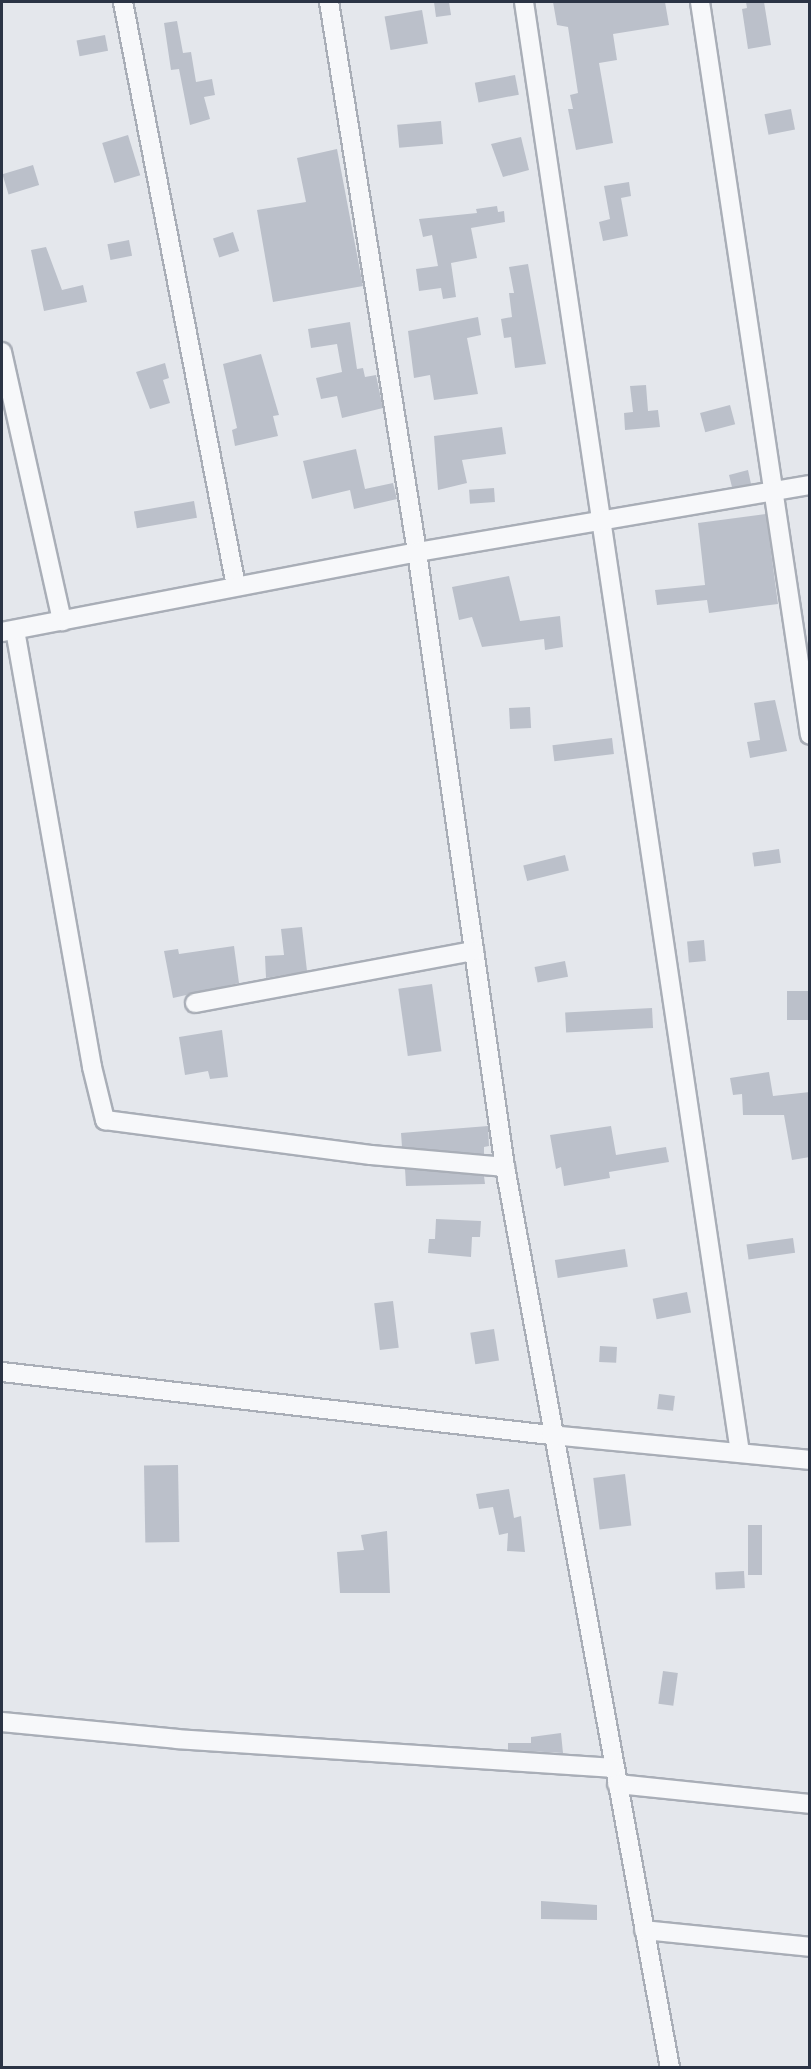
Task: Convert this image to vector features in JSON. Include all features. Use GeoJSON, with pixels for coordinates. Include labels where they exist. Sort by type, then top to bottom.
{"type":"FeatureCollection","features":[{"type":"Feature","properties":{"kind":"street"},"geometry":{"type":"LineString","coordinates":[[123,2],[236,586]]}},
{"type":"Feature","properties":{"kind":"street"},"geometry":{"type":"LineString","coordinates":[[329,2],[417,552],[505,1167],[551,1435],[670,2067]]}},
{"type":"Feature","properties":{"kind":"street"},"geometry":{"type":"LineString","coordinates":[[524,2],[740,1453]]}},
{"type":"Feature","properties":{"kind":"street"},"geometry":{"type":"LineString","coordinates":[[700,2],[771,491],[810,735]]}},
{"type":"Feature","properties":{"kind":"street"},"geometry":{"type":"LineString","coordinates":[[2,352],[62,621]]}},
{"type":"Feature","properties":{"kind":"street"},"geometry":{"type":"LineString","coordinates":[[505,1167],[371,1155],[105,1120],[92,1067],[8,631],[417,552],[810,485]]}},
{"type":"Feature","properties":{"kind":"street"},"geometry":{"type":"LineString","coordinates":[[195,1003],[474,951]]}},
{"type":"Feature","properties":{"kind":"street"},"geometry":{"type":"LineString","coordinates":[[2,1371],[551,1435],[810,1460]]}},
{"type":"Feature","properties":{"kind":"street"},"geometry":{"type":"LineString","coordinates":[[2,1722],[615,1776],[810,1804]]}},
{"type":"Feature","properties":{"kind":"street"},"geometry":{"type":"LineString","coordinates":[[644,1929],[810,1947]]}},
{"type":"Feature","properties":{"kind":"building"},"geometry":{"type":"Polygon","coordinates":[[[434,2],[449,2],[451,15],[436,17],[434,2]]]}},
{"type":"Feature","properties":{"kind":"building"},"geometry":{"type":"Polygon","coordinates":[[[553,2],[665,2],[669,25],[613,34],[617,60],[599,63],[613,143],[576,150],[568,109],[573,109],[570,95],[578,93],[568,27],[557,25],[553,2]]]}},
{"type":"Feature","properties":{"kind":"building"},"geometry":{"type":"Polygon","coordinates":[[[746,2],[764,2],[771,45],[748,49],[742,9],[747,8],[746,2]]]}},
{"type":"Feature","properties":{"kind":"building"},"geometry":{"type":"Polygon","coordinates":[[[422,10],[428,43],[390,50],[385,17],[422,10]]]}},
{"type":"Feature","properties":{"kind":"building"},"geometry":{"type":"Polygon","coordinates":[[[177,21],[183,53],[191,52],[196,82],[212,79],[215,95],[204,97],[210,119],[190,125],[179,69],[171,70],[164,23],[177,21]]]}},
{"type":"Feature","properties":{"kind":"building"},"geometry":{"type":"Polygon","coordinates":[[[105,35],[108,51],[80,56],[77,41],[105,35]]]}},
{"type":"Feature","properties":{"kind":"building"},"geometry":{"type":"Polygon","coordinates":[[[515,75],[519,95],[479,102],[475,83],[515,75]]]}},
{"type":"Feature","properties":{"kind":"building"},"geometry":{"type":"Polygon","coordinates":[[[791,109],[795,130],[769,135],[764,114],[791,109]]]}},
{"type":"Feature","properties":{"kind":"building"},"geometry":{"type":"Polygon","coordinates":[[[441,121],[443,144],[399,148],[397,125],[441,121]]]}},
{"type":"Feature","properties":{"kind":"building"},"geometry":{"type":"Polygon","coordinates":[[[128,135],[140,175],[114,183],[102,143],[128,135]]]}},
{"type":"Feature","properties":{"kind":"building"},"geometry":{"type":"Polygon","coordinates":[[[521,137],[529,170],[503,177],[491,144],[521,137]]]}},
{"type":"Feature","properties":{"kind":"building"},"geometry":{"type":"Polygon","coordinates":[[[337,149],[363,286],[273,302],[257,210],[306,202],[297,158],[337,149]]]}},
{"type":"Feature","properties":{"kind":"building"},"geometry":{"type":"Polygon","coordinates":[[[33,165],[39,185],[9,194],[2,174],[33,165]]]}},
{"type":"Feature","properties":{"kind":"building"},"geometry":{"type":"Polygon","coordinates":[[[629,182],[631,196],[621,198],[628,236],[603,241],[599,222],[610,219],[604,186],[629,182]]]}},
{"type":"Feature","properties":{"kind":"building"},"geometry":{"type":"Polygon","coordinates":[[[497,206],[498,212],[504,211],[505,222],[471,228],[477,258],[451,263],[456,297],[443,299],[441,288],[419,291],[416,269],[438,266],[432,235],[423,237],[419,219],[477,213],[476,209],[497,206]]]}},
{"type":"Feature","properties":{"kind":"building"},"geometry":{"type":"Polygon","coordinates":[[[233,232],[239,251],[219,258],[213,238],[233,232]]]}},
{"type":"Feature","properties":{"kind":"building"},"geometry":{"type":"Polygon","coordinates":[[[129,240],[132,256],[110,260],[107,244],[129,240]]]}},
{"type":"Feature","properties":{"kind":"building"},"geometry":{"type":"Polygon","coordinates":[[[46,247],[62,290],[83,285],[87,302],[44,311],[31,250],[46,247]]]}},
{"type":"Feature","properties":{"kind":"building"},"geometry":{"type":"Polygon","coordinates":[[[528,264],[546,364],[515,368],[511,337],[504,338],[501,319],[512,317],[509,293],[514,293],[509,267],[528,264]]]}},
{"type":"Feature","properties":{"kind":"building"},"geometry":{"type":"Polygon","coordinates":[[[478,317],[481,335],[467,338],[478,394],[434,400],[430,375],[414,378],[408,331],[478,317]]]}},
{"type":"Feature","properties":{"kind":"building"},"geometry":{"type":"Polygon","coordinates":[[[350,322],[357,369],[363,368],[365,377],[376,375],[383,408],[342,418],[337,396],[321,399],[316,378],[342,372],[337,344],[311,348],[308,329],[350,322]]]}},
{"type":"Feature","properties":{"kind":"building"},"geometry":{"type":"Polygon","coordinates":[[[261,354],[279,415],[273,416],[278,436],[235,446],[232,430],[237,428],[223,364],[261,354]]]}},
{"type":"Feature","properties":{"kind":"building"},"geometry":{"type":"Polygon","coordinates":[[[165,363],[169,378],[163,380],[170,403],[150,409],[136,372],[165,363]]]}},
{"type":"Feature","properties":{"kind":"building"},"geometry":{"type":"Polygon","coordinates":[[[646,385],[648,411],[658,410],[660,427],[625,430],[624,413],[633,412],[630,386],[646,385]]]}},
{"type":"Feature","properties":{"kind":"building"},"geometry":{"type":"Polygon","coordinates":[[[730,405],[735,424],[705,432],[700,413],[730,405]]]}},
{"type":"Feature","properties":{"kind":"building"},"geometry":{"type":"Polygon","coordinates":[[[502,427],[506,454],[462,460],[467,483],[438,490],[434,436],[502,427]]]}},
{"type":"Feature","properties":{"kind":"building"},"geometry":{"type":"Polygon","coordinates":[[[356,449],[365,489],[393,483],[397,499],[354,509],[350,490],[312,499],[303,461],[356,449]]]}},
{"type":"Feature","properties":{"kind":"building"},"geometry":{"type":"Polygon","coordinates":[[[748,470],[751,484],[732,487],[729,475],[748,470]]]}},
{"type":"Feature","properties":{"kind":"building"},"geometry":{"type":"Polygon","coordinates":[[[494,488],[495,502],[470,504],[469,490],[494,488]]]}},
{"type":"Feature","properties":{"kind":"building"},"geometry":{"type":"Polygon","coordinates":[[[194,501],[197,518],[137,528],[134,512],[194,501]]]}},
{"type":"Feature","properties":{"kind":"building"},"geometry":{"type":"Polygon","coordinates":[[[766,514],[778,604],[709,613],[707,600],[657,605],[655,590],[705,585],[698,523],[766,514]]]}},
{"type":"Feature","properties":{"kind":"building"},"geometry":{"type":"Polygon","coordinates":[[[509,576],[520,621],[560,616],[563,647],[545,650],[544,639],[482,647],[472,617],[459,620],[452,587],[509,576]]]}},
{"type":"Feature","properties":{"kind":"building"},"geometry":{"type":"Polygon","coordinates":[[[775,700],[787,751],[750,758],[747,742],[760,740],[754,703],[775,700]]]}},
{"type":"Feature","properties":{"kind":"building"},"geometry":{"type":"Polygon","coordinates":[[[530,707],[531,728],[510,729],[509,708],[530,707]]]}},
{"type":"Feature","properties":{"kind":"building"},"geometry":{"type":"Polygon","coordinates":[[[612,738],[614,754],[554,761],[552,745],[612,738]]]}},
{"type":"Feature","properties":{"kind":"building"},"geometry":{"type":"Polygon","coordinates":[[[779,849],[781,863],[754,867],[752,853],[779,849]]]}},
{"type":"Feature","properties":{"kind":"building"},"geometry":{"type":"Polygon","coordinates":[[[565,855],[569,871],[527,881],[523,865],[565,855]]]}},
{"type":"Feature","properties":{"kind":"building"},"geometry":{"type":"Polygon","coordinates":[[[302,927],[307,971],[266,978],[265,956],[284,955],[281,929],[302,927]]]}},
{"type":"Feature","properties":{"kind":"building"},"geometry":{"type":"Polygon","coordinates":[[[704,940],[706,961],[689,962],[687,941],[704,940]]]}},
{"type":"Feature","properties":{"kind":"building"},"geometry":{"type":"Polygon","coordinates":[[[234,946],[239,983],[173,998],[164,951],[178,949],[179,954],[234,946]]]}},
{"type":"Feature","properties":{"kind":"building"},"geometry":{"type":"Polygon","coordinates":[[[565,961],[568,977],[538,983],[535,967],[565,961]]]}},
{"type":"Feature","properties":{"kind":"building"},"geometry":{"type":"Polygon","coordinates":[[[432,984],[441,1051],[408,1056],[398,989],[432,984]]]}},
{"type":"Feature","properties":{"kind":"building"},"geometry":{"type":"Polygon","coordinates":[[[787,991],[810,991],[810,1020],[787,1020],[787,991]]]}},
{"type":"Feature","properties":{"kind":"building"},"geometry":{"type":"Polygon","coordinates":[[[652,1008],[653,1028],[566,1033],[565,1013],[652,1008]]]}},
{"type":"Feature","properties":{"kind":"building"},"geometry":{"type":"Polygon","coordinates":[[[222,1030],[228,1077],[210,1079],[208,1071],[185,1075],[179,1037],[222,1030]]]}},
{"type":"Feature","properties":{"kind":"building"},"geometry":{"type":"Polygon","coordinates":[[[769,1072],[773,1096],[810,1092],[810,1157],[792,1160],[784,1115],[743,1115],[742,1094],[733,1095],[730,1078],[769,1072]]]}},
{"type":"Feature","properties":{"kind":"building"},"geometry":{"type":"Polygon","coordinates":[[[488,1126],[489,1146],[484,1147],[484,1154],[402,1147],[401,1133],[488,1126]]]}},
{"type":"Feature","properties":{"kind":"building"},"geometry":{"type":"Polygon","coordinates":[[[611,1126],[616,1155],[666,1147],[669,1162],[609,1172],[610,1178],[564,1186],[561,1167],[556,1169],[550,1135],[611,1126]]]}},
{"type":"Feature","properties":{"kind":"building"},"geometry":{"type":"Polygon","coordinates":[[[405,1169],[484,1176],[485,1184],[406,1186],[405,1169]]]}},
{"type":"Feature","properties":{"kind":"building"},"geometry":{"type":"Polygon","coordinates":[[[436,1219],[481,1221],[480,1237],[472,1237],[471,1257],[428,1253],[429,1239],[435,1239],[436,1219]]]}},
{"type":"Feature","properties":{"kind":"building"},"geometry":{"type":"Polygon","coordinates":[[[793,1238],[795,1253],[749,1259],[746,1245],[793,1238]]]}},
{"type":"Feature","properties":{"kind":"building"},"geometry":{"type":"Polygon","coordinates":[[[625,1249],[628,1267],[558,1278],[555,1260],[625,1249]]]}},
{"type":"Feature","properties":{"kind":"building"},"geometry":{"type":"Polygon","coordinates":[[[687,1292],[691,1313],[657,1319],[653,1299],[687,1292]]]}},
{"type":"Feature","properties":{"kind":"building"},"geometry":{"type":"Polygon","coordinates":[[[393,1301],[399,1348],[380,1350],[374,1303],[393,1301]]]}},
{"type":"Feature","properties":{"kind":"building"},"geometry":{"type":"Polygon","coordinates":[[[494,1329],[499,1361],[475,1364],[470,1333],[494,1329]]]}},
{"type":"Feature","properties":{"kind":"building"},"geometry":{"type":"Polygon","coordinates":[[[600,1346],[617,1347],[616,1363],[599,1362],[600,1346]]]}},
{"type":"Feature","properties":{"kind":"building"},"geometry":{"type":"Polygon","coordinates":[[[659,1394],[675,1396],[673,1411],[657,1409],[659,1394]]]}},
{"type":"Feature","properties":{"kind":"building"},"geometry":{"type":"Polygon","coordinates":[[[178,1465],[179,1542],[145,1543],[144,1466],[178,1465]]]}},
{"type":"Feature","properties":{"kind":"building"},"geometry":{"type":"Polygon","coordinates":[[[625,1474],[631,1526],[600,1530],[593,1478],[625,1474]]]}},
{"type":"Feature","properties":{"kind":"building"},"geometry":{"type":"Polygon","coordinates":[[[509,1489],[514,1518],[521,1516],[525,1552],[507,1551],[508,1533],[499,1535],[493,1507],[479,1509],[476,1494],[509,1489]]]}},
{"type":"Feature","properties":{"kind":"building"},"geometry":{"type":"Polygon","coordinates":[[[748,1525],[762,1525],[762,1575],[748,1575],[748,1525]]]}},
{"type":"Feature","properties":{"kind":"building"},"geometry":{"type":"Polygon","coordinates":[[[387,1531],[390,1593],[340,1593],[337,1552],[364,1550],[361,1535],[387,1531]]]}},
{"type":"Feature","properties":{"kind":"building"},"geometry":{"type":"Polygon","coordinates":[[[744,1571],[745,1588],[716,1589],[715,1573],[744,1571]]]}},
{"type":"Feature","properties":{"kind":"building"},"geometry":{"type":"Polygon","coordinates":[[[663,1671],[678,1673],[673,1706],[658,1704],[663,1671]]]}},
{"type":"Feature","properties":{"kind":"building"},"geometry":{"type":"Polygon","coordinates":[[[561,1733],[563,1753],[508,1750],[508,1743],[531,1743],[531,1737],[561,1733]]]}},
{"type":"Feature","properties":{"kind":"building"},"geometry":{"type":"Polygon","coordinates":[[[541,1901],[597,1905],[597,1920],[541,1919],[541,1901]]]}}]}
